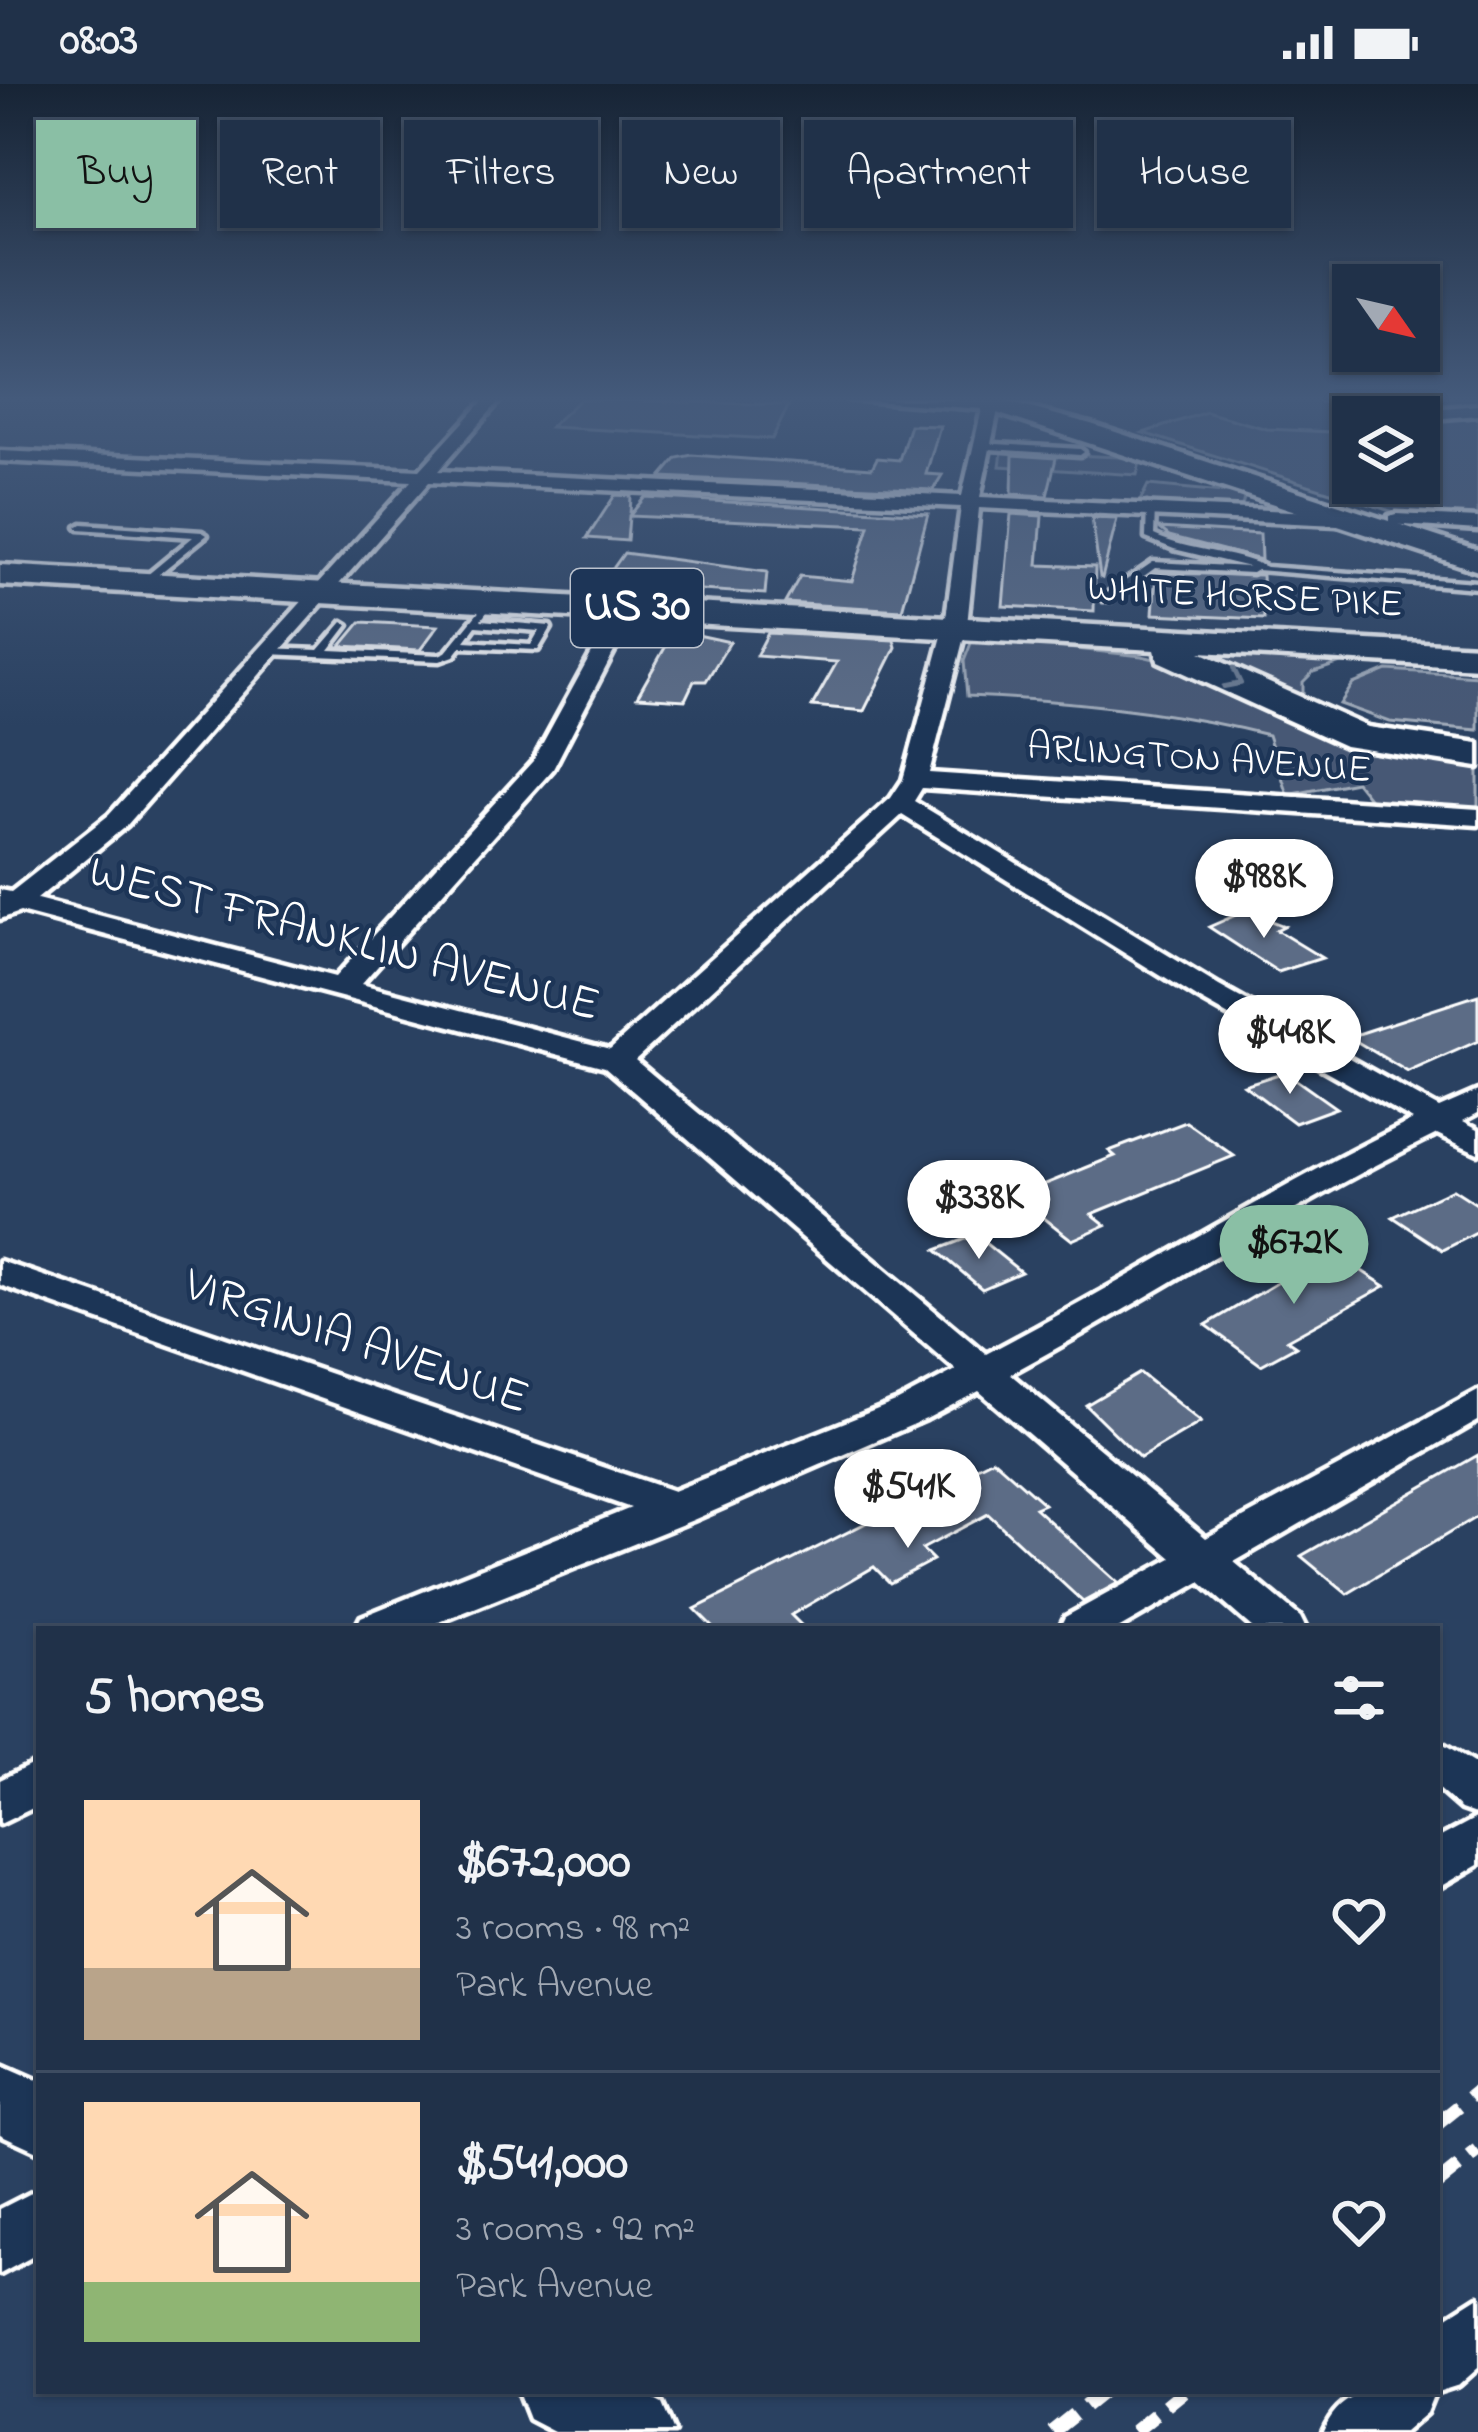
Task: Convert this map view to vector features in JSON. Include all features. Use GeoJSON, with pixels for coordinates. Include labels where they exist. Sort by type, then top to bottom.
{"type":"FeatureCollection","features":[{"type":"Feature","properties":{"kind":"highway"},"geometry":{"type":"LineString","coordinates":[[1341,509],[1396,520],[1478,548]]}},
{"type":"Feature","properties":{"kind":"highway"},"geometry":{"type":"LineString","coordinates":[[1359,514],[1477,573]]}},
{"type":"Feature","properties":{"kind":"highway","name":"WHITE HORSE PIKE"},"geometry":{"type":"LineString","coordinates":[[0,575],[318,591],[482,612],[627,607],[1468,656]]}},
{"type":"Feature","properties":{"kind":"highway"},"geometry":{"type":"LineString","coordinates":[[1083,633],[1197,662],[1359,738],[1478,754]]}},
{"type":"Feature","properties":{"kind":"highway"},"geometry":{"type":"LineString","coordinates":[[1468,656],[1348,667],[1319,680],[1317,696],[1337,713],[1370,726],[1478,740]]}},
{"type":"Feature","properties":{"kind":"street"},"geometry":{"type":"LineString","coordinates":[[5,905],[118,820],[393,509]]}},
{"type":"Feature","properties":{"kind":"street"},"geometry":{"type":"LineString","coordinates":[[616,1060],[908,791],[956,625],[973,509]]}},
{"type":"Feature","properties":{"kind":"street"},"geometry":{"type":"LineString","coordinates":[[1217,509],[1359,514]]}},
{"type":"Feature","properties":{"kind":"street"},"geometry":{"type":"LineString","coordinates":[[1396,520],[1478,524]]}},
{"type":"Feature","properties":{"kind":"street"},"geometry":{"type":"LineString","coordinates":[[339,990],[544,764],[627,607]]}},
{"type":"Feature","properties":{"kind":"street"},"geometry":{"type":"LineString","coordinates":[[908,791],[1208,992],[1478,1143]]}},
{"type":"Feature","properties":{"kind":"street","name":"ARLINGTON AVENUE"},"geometry":{"type":"LineString","coordinates":[[908,791],[1478,817]]}},
{"type":"Feature","properties":{"kind":"street","name":"WEST FRANKLIN AVENUE"},"geometry":{"type":"LineString","coordinates":[[5,905],[616,1060],[1280,1626]]}},
{"type":"Feature","properties":{"kind":"street"},"geometry":{"type":"LineString","coordinates":[[385,1626],[678,1510],[912,1410],[1147,1285],[1308,1184],[1434,1118],[1478,1101]]}},
{"type":"Feature","properties":{"kind":"street","name":"VIRGINIA AVENUE"},"geometry":{"type":"LineString","coordinates":[[0,1272],[678,1510]]}},
{"type":"Feature","properties":{"kind":"street"},"geometry":{"type":"LineString","coordinates":[[1087,1626],[1478,1405]]}},
{"type":"Feature","properties":{"kind":"street"},"geometry":{"type":"LineString","coordinates":[[1440,1763],[1478,1795]]}},
{"type":"Feature","properties":{"kind":"street"},"geometry":{"type":"LineString","coordinates":[[0,1804],[36,1783]]}},
{"type":"Feature","properties":{"kind":"street"},"geometry":{"type":"LineString","coordinates":[[1440,1866],[1478,1838]]}},
{"type":"Feature","properties":{"kind":"street"},"geometry":{"type":"LineString","coordinates":[[0,2097],[36,2116]]}},
{"type":"Feature","properties":{"kind":"street"},"geometry":{"type":"LineString","coordinates":[[0,2244],[36,2220]]}},
{"type":"Feature","properties":{"kind":"street"},"geometry":{"type":"LineString","coordinates":[[1440,2360],[1478,2328]]}},
{"type":"Feature","properties":{"kind":"street"},"geometry":{"type":"LineString","coordinates":[[562,2394],[634,2432]]}},
{"type":"Feature","properties":{"kind":"street"},"geometry":{"type":"LineString","coordinates":[[1355,2432],[1400,2394]]}},
{"type":"Feature","properties":{"kind":"lane"},"geometry":{"type":"LineString","coordinates":[[1150,509],[1149,536],[1169,548],[1234,555],[1264,570]]}},
{"type":"Feature","properties":{"kind":"lane"},"geometry":{"type":"LineString","coordinates":[[82,527],[202,535],[144,583]]}},
{"type":"Feature","properties":{"kind":"lane"},"geometry":{"type":"LineString","coordinates":[[1107,598],[1138,571],[1154,565],[1477,573]]}},
{"type":"Feature","properties":{"kind":"lane"},"geometry":{"type":"LineString","coordinates":[[266,651],[429,659],[450,654],[482,612],[546,628],[534,648],[458,644]]}},
{"type":"Feature","properties":{"kind":"lane"},"geometry":{"type":"LineString","coordinates":[[321,654],[344,626]]}},
{"type":"Feature","properties":{"kind":"shaded area"},"geometry":{"type":"Polygon","coordinates":[[[1383,509],[1478,509],[1478,517],[1400,514],[1383,509]]]}},
{"type":"Feature","properties":{"kind":"shaded area"},"geometry":{"type":"Polygon","coordinates":[[[973,638],[1142,656],[1197,669],[1273,706],[1478,762],[1478,809],[1372,802],[1356,782],[1288,795],[1268,735],[1231,726],[1119,708],[967,696],[964,661],[973,638]]]}},
{"type":"Feature","properties":{"kind":"shaded area"},"geometry":{"type":"Polygon","coordinates":[[[1197,653],[1344,662],[1313,672],[1303,682],[1303,707],[1197,653]]]}},
{"type":"Feature","properties":{"kind":"shaded area"},"geometry":{"type":"Polygon","coordinates":[[[1387,670],[1478,676],[1478,730],[1390,722],[1340,704],[1353,684],[1387,670]]]}},
{"type":"Feature","properties":{"kind":"building"},"geometry":{"type":"Polygon","coordinates":[[[606,509],[630,509],[630,515],[635,509],[838,509],[928,514],[902,610],[785,603],[800,576],[852,581],[869,526],[629,516],[627,541],[587,538],[606,509]]]}},
{"type":"Feature","properties":{"kind":"building"},"geometry":{"type":"Polygon","coordinates":[[[1011,514],[1042,516],[1038,565],[1095,567],[1094,611],[1003,606],[1011,514]]]}},
{"type":"Feature","properties":{"kind":"building"},"geometry":{"type":"Polygon","coordinates":[[[1092,518],[1117,519],[1102,578],[1100,577],[1092,518]]]}},
{"type":"Feature","properties":{"kind":"building"},"geometry":{"type":"Polygon","coordinates":[[[1159,528],[1260,534],[1261,560],[1169,536],[1159,528]]]}},
{"type":"Feature","properties":{"kind":"building"},"geometry":{"type":"Polygon","coordinates":[[[624,553],[767,572],[765,594],[602,584],[624,553]]]}},
{"type":"Feature","properties":{"kind":"building"},"geometry":{"type":"Polygon","coordinates":[[[1156,573],[1262,575],[1264,619],[1153,614],[1156,573]]]}},
{"type":"Feature","properties":{"kind":"building"},"geometry":{"type":"Polygon","coordinates":[[[361,622],[438,626],[420,650],[341,646],[361,622]]]}},
{"type":"Feature","properties":{"kind":"building"},"geometry":{"type":"Polygon","coordinates":[[[675,630],[730,642],[706,681],[694,681],[685,700],[637,697],[675,630]]]}},
{"type":"Feature","properties":{"kind":"building"},"geometry":{"type":"Polygon","coordinates":[[[768,633],[894,640],[896,647],[864,711],[812,706],[837,662],[756,656],[768,633]]]}},
{"type":"Feature","properties":{"kind":"building"},"geometry":{"type":"Polygon","coordinates":[[[1245,911],[1284,926],[1276,930],[1322,958],[1278,972],[1209,927],[1245,911]]]}},
{"type":"Feature","properties":{"kind":"building"},"geometry":{"type":"Polygon","coordinates":[[[1478,995],[1478,1041],[1408,1072],[1349,1037],[1478,995]]]}},
{"type":"Feature","properties":{"kind":"building"},"geometry":{"type":"Polygon","coordinates":[[[1285,1072],[1336,1108],[1295,1123],[1244,1085],[1285,1072]]]}},
{"type":"Feature","properties":{"kind":"building"},"geometry":{"type":"Polygon","coordinates":[[[1186,1122],[1234,1156],[1092,1214],[1106,1225],[1072,1240],[1016,1196],[1115,1156],[1109,1151],[1186,1122]]]}},
{"type":"Feature","properties":{"kind":"building"},"geometry":{"type":"Polygon","coordinates":[[[1453,1189],[1478,1205],[1478,1232],[1443,1250],[1393,1217],[1453,1189]]]}},
{"type":"Feature","properties":{"kind":"building"},"geometry":{"type":"Polygon","coordinates":[[[975,1235],[1021,1272],[982,1289],[936,1250],[975,1235]]]}},
{"type":"Feature","properties":{"kind":"building"},"geometry":{"type":"Polygon","coordinates":[[[1331,1251],[1385,1286],[1287,1340],[1296,1346],[1261,1365],[1206,1325],[1331,1251]]]}},
{"type":"Feature","properties":{"kind":"building"},"geometry":{"type":"Polygon","coordinates":[[[1140,1373],[1201,1422],[1140,1458],[1086,1405],[1140,1373]]]}},
{"type":"Feature","properties":{"kind":"building"},"geometry":{"type":"Polygon","coordinates":[[[1478,1455],[1478,1516],[1347,1594],[1301,1556],[1478,1455]]]}},
{"type":"Feature","properties":{"kind":"building"},"geometry":{"type":"Polygon","coordinates":[[[993,1459],[1044,1504],[1035,1508],[1118,1583],[1083,1602],[988,1514],[922,1549],[933,1560],[890,1583],[874,1567],[791,1615],[802,1626],[712,1626],[695,1609],[993,1459]]]}},
{"type":"Feature","properties":{"kind":"railway"},"geometry":{"type":"LineString","coordinates":[[1440,2122],[1478,2091]]}},
{"type":"Feature","properties":{"kind":"railway"},"geometry":{"type":"LineString","coordinates":[[1440,2182],[1478,2151]]}},
{"type":"Feature","properties":{"kind":"railway"},"geometry":{"type":"LineString","coordinates":[[1052,2432],[1099,2394]]}},
{"type":"Feature","properties":{"kind":"railway"},"geometry":{"type":"LineString","coordinates":[[1134,2432],[1180,2394]]}}]}
